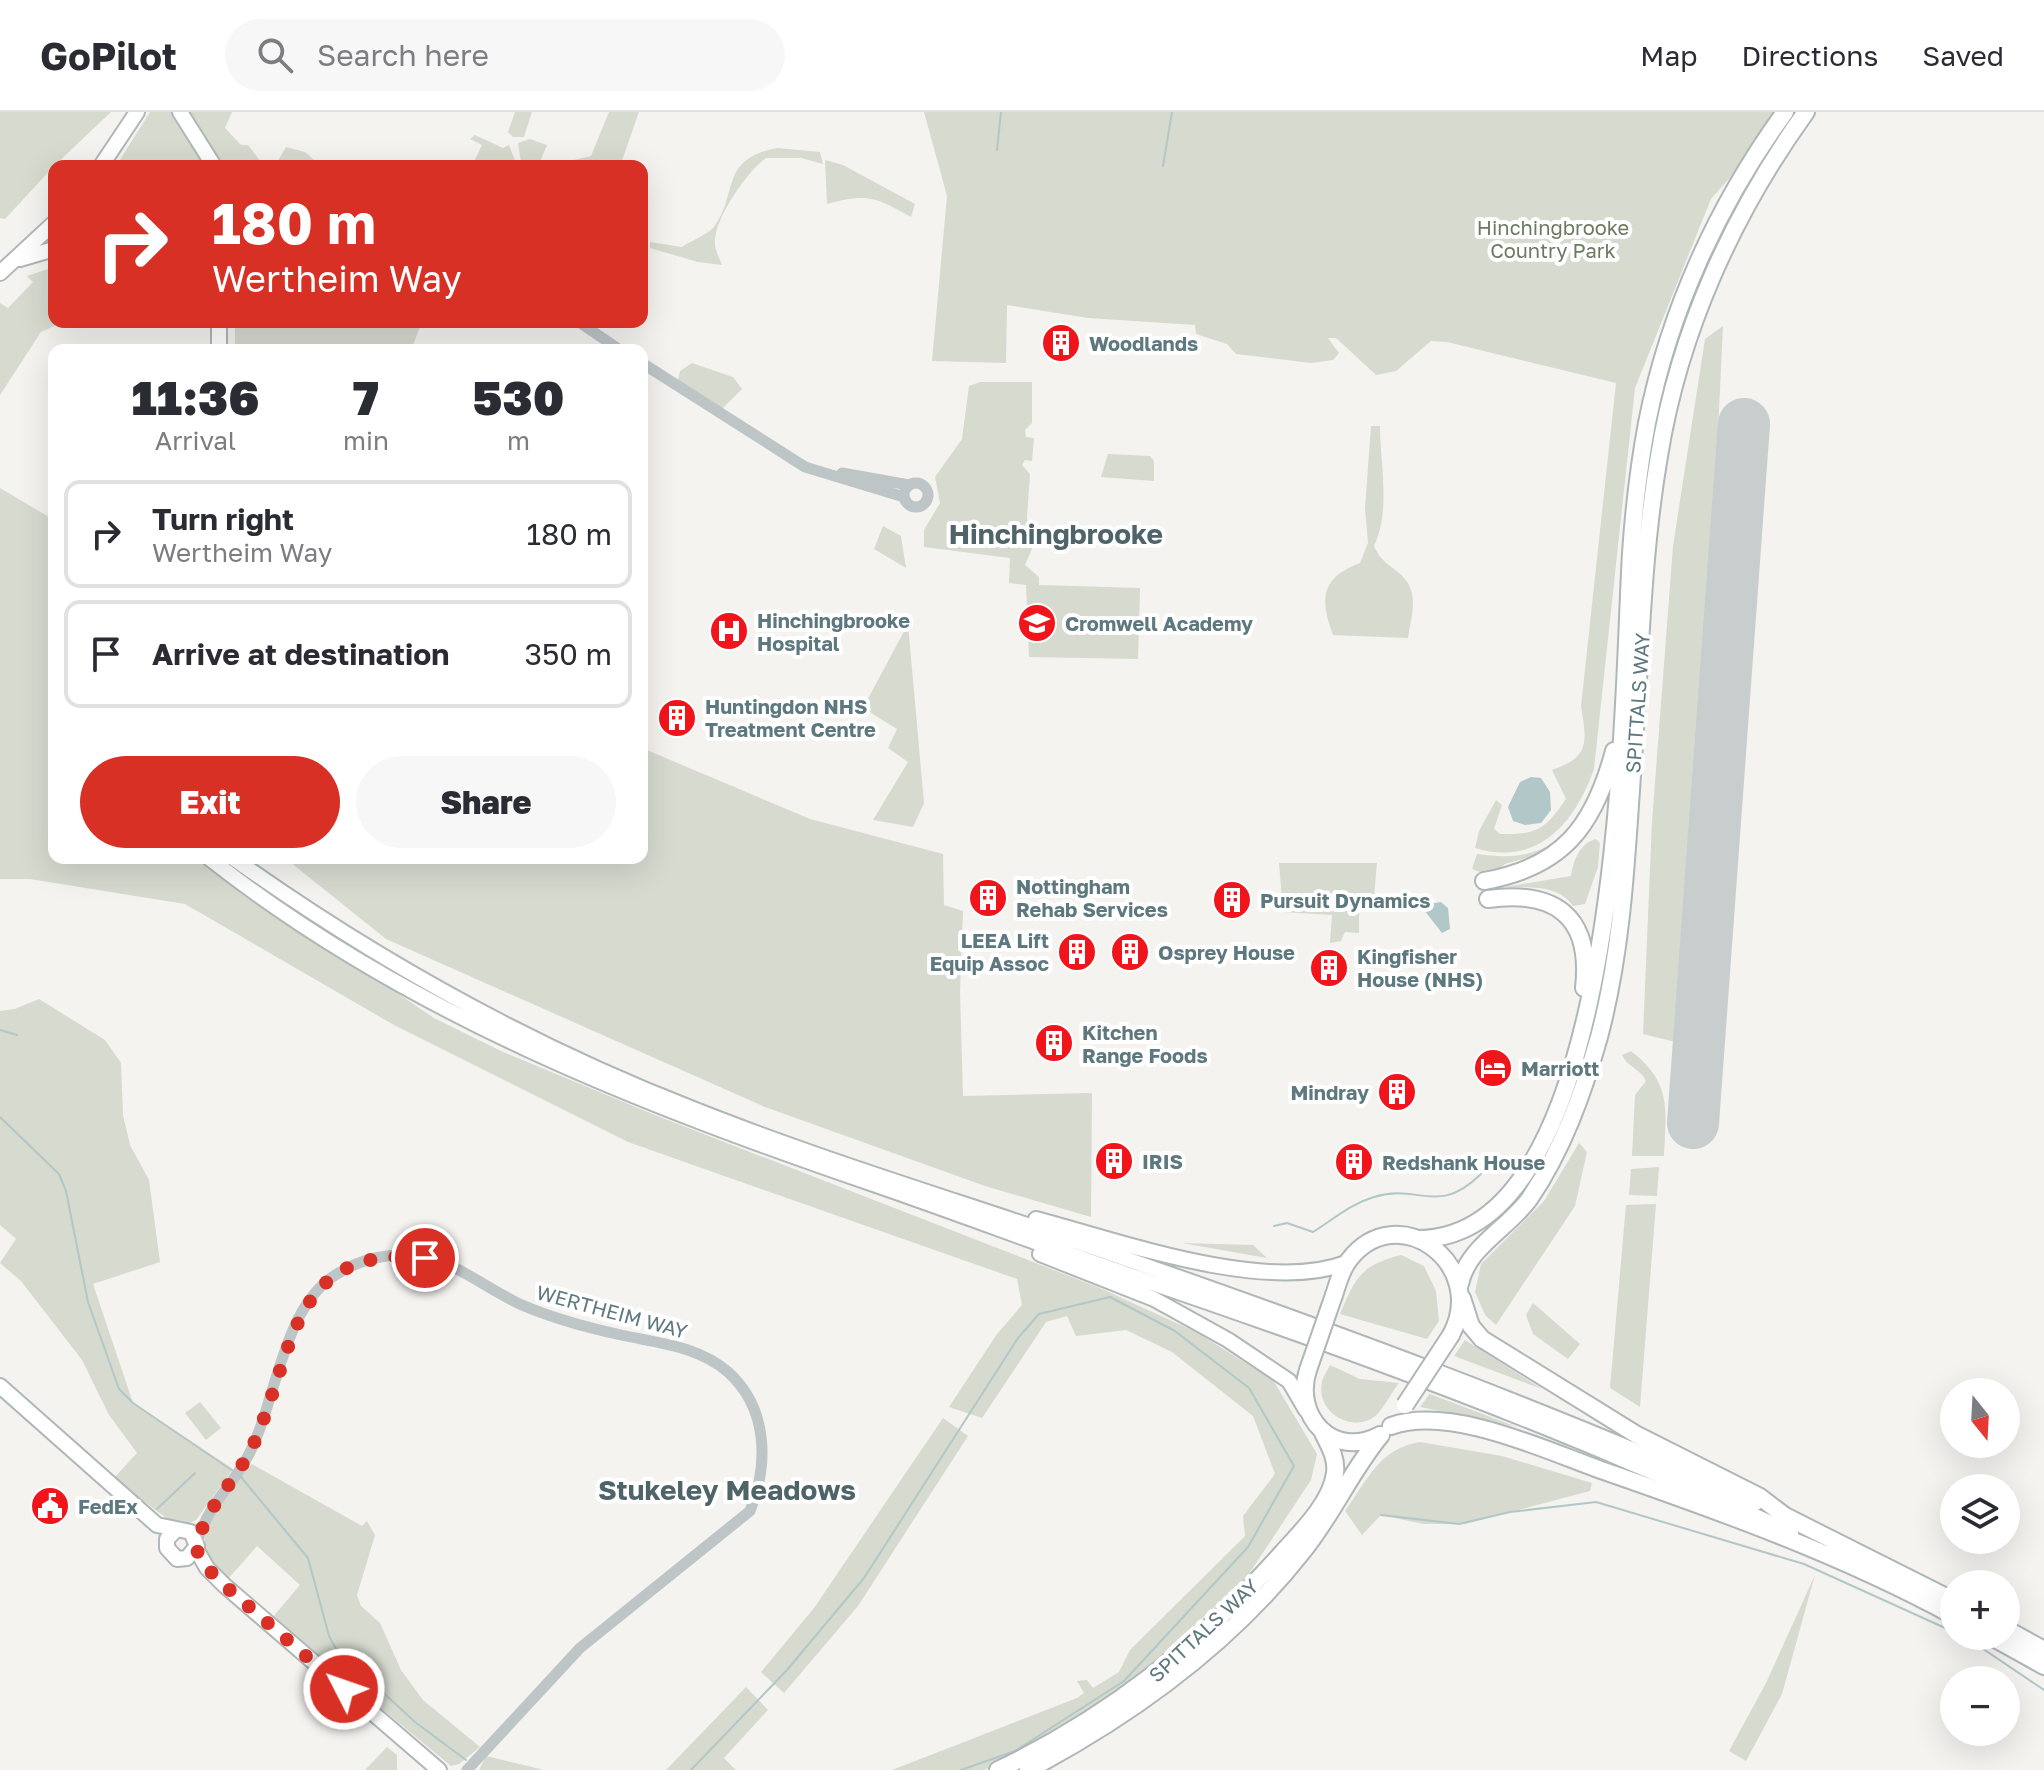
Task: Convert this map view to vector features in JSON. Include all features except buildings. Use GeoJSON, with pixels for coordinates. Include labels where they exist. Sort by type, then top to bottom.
{"type":"FeatureCollection","features":[{"type":"Feature","properties":{"kind":"highway","name":"SPITTALS WAY"},"geometry":{"type":"LineString","coordinates":[[1346,1263],[1360,1249],[1378,1239],[1399,1236],[1440,1239],[1464,1232],[1507,1197],[1532,1161],[1550,1125],[1582,1033],[1602,942],[1624,713],[1635,501],[1654,390],[1674,323],[1705,247],[1736,187],[1785,112]]}},
{"type":"Feature","properties":{"kind":"highway","name":"SPITTALS WAY"},"geometry":{"type":"LineString","coordinates":[[1028,1770],[1142,1702],[1255,1604],[1329,1517],[1360,1463],[1405,1405],[1451,1335],[1467,1264],[1511,1221],[1545,1176],[1574,1113],[1596,1046],[1624,892],[1647,553],[1659,455],[1672,393],[1721,256],[1752,196],[1806,112]]}},
{"type":"Feature","properties":{"kind":"highway"},"geometry":{"type":"LineString","coordinates":[[1484,881],[1529,870],[1559,852],[1572,840],[1600,794],[1624,713]]}},
{"type":"Feature","properties":{"kind":"highway"},"geometry":{"type":"LineString","coordinates":[[1488,899],[1512,896],[1541,899],[1559,909],[1572,922],[1583,944],[1586,959],[1582,1033]]}},
{"type":"Feature","properties":{"kind":"highway"},"geometry":{"type":"LineString","coordinates":[[1419,1239],[1444,1257],[1461,1291],[1471,1326],[1490,1345],[1602,1415],[1760,1497],[1785,1516],[1940,1594]]}},
{"type":"Feature","properties":{"kind":"highway"},"geometry":{"type":"LineString","coordinates":[[1346,1263],[1308,1370],[1303,1394],[1306,1410],[1323,1433],[1338,1441],[1356,1443],[1386,1430],[1425,1420],[1462,1425],[1515,1440],[1701,1505],[1841,1559],[1940,1609]]}},
{"type":"Feature","properties":{"kind":"highway","name":"SPITTALS WAY"},"geometry":{"type":"LineString","coordinates":[[998,1770],[1065,1735],[1136,1690],[1171,1663],[1241,1599],[1291,1543],[1328,1493],[1335,1462],[1323,1433]]}},
{"type":"Feature","properties":{"kind":"highway"},"geometry":{"type":"LineString","coordinates":[[2020,1637],[2044,1650]]}},
{"type":"Feature","properties":{"kind":"highway"},"geometry":{"type":"LineString","coordinates":[[2015,1650],[2044,1666]]}},
{"type":"Feature","properties":{"kind":"main road"},"geometry":{"type":"LineString","coordinates":[[106,160],[137,112]]}},
{"type":"Feature","properties":{"kind":"main road"},"geometry":{"type":"LineString","coordinates":[[180,112],[210,160]]}},
{"type":"Feature","properties":{"kind":"main road"},"geometry":{"type":"LineString","coordinates":[[110,160],[116,146]]}},
{"type":"Feature","properties":{"kind":"main road"},"geometry":{"type":"LineString","coordinates":[[0,273],[48,229]]}},
{"type":"Feature","properties":{"kind":"main road"},"geometry":{"type":"LineString","coordinates":[[15,260],[48,251]]}},
{"type":"Feature","properties":{"kind":"main road"},"geometry":{"type":"LineString","coordinates":[[217,864],[366,964],[493,1034],[691,1121],[1466,1394],[1714,1498],[1841,1559]]}},
{"type":"Feature","properties":{"kind":"main road"},"geometry":{"type":"LineString","coordinates":[[242,864],[372,951],[445,993],[559,1052],[694,1110],[1428,1366],[1625,1445],[1785,1516]]}},
{"type":"Feature","properties":{"kind":"main road"},"geometry":{"type":"LineString","coordinates":[[854,1179],[1154,1299],[1277,1371],[1296,1390],[1306,1410]]}},
{"type":"Feature","properties":{"kind":"main road"},"geometry":{"type":"LineString","coordinates":[[996,1214],[1029,1217],[1176,1255],[1253,1270],[1308,1273],[1346,1263]]}},
{"type":"Feature","properties":{"kind":"main road"},"geometry":{"type":"LineString","coordinates":[[0,1386],[159,1526],[172,1556],[193,1550]]}},
{"type":"Feature","properties":{"kind":"main road"},"geometry":{"type":"LineString","coordinates":[[159,1526],[182,1530]]}},
{"type":"Feature","properties":{"kind":"main road"},"geometry":{"type":"LineString","coordinates":[[166,1543],[182,1530]]}},
{"type":"Feature","properties":{"kind":"main road"},"geometry":{"type":"LineString","coordinates":[[182,1530],[207,1568],[439,1770]]}},
{"type":"Feature","properties":{"kind":"street"},"geometry":{"type":"LineString","coordinates":[[588,328],[611,344]]}},
{"type":"Feature","properties":{"kind":"street"},"geometry":{"type":"LineString","coordinates":[[648,367],[805,467],[907,491]]}},
{"type":"Feature","properties":{"kind":"street","name":"WERTHEIM WAY"},"geometry":{"type":"LineString","coordinates":[[193,1550],[205,1517],[236,1473],[261,1428],[303,1308],[325,1281],[368,1260],[395,1255],[425,1258],[460,1271],[523,1305],[615,1334],[686,1349],[708,1358],[746,1391],[763,1435],[757,1494],[750,1511],[580,1648],[467,1770]]}},
{"type":"Feature","properties":{"kind":"street","name":"WERTHEIM WAY"},"geometry":{"type":"LineString","coordinates":[[182,1530],[205,1517]]}},
{"type":"Feature","properties":{"kind":"green space"},"geometry":{"type":"Polygon","coordinates":[[[0,112],[111,112],[60,160],[48,160],[48,172],[5,219],[0,218],[0,112]]]}},
{"type":"Feature","properties":{"kind":"green space"},"geometry":{"type":"Polygon","coordinates":[[[150,112],[177,112],[207,160],[120,160],[150,112]]]}},
{"type":"Feature","properties":{"kind":"green space"},"geometry":{"type":"Polygon","coordinates":[[[186,112],[232,112],[225,128],[241,145],[248,145],[259,160],[218,160],[186,112]]]}},
{"type":"Feature","properties":{"kind":"green space"},"geometry":{"type":"Polygon","coordinates":[[[515,112],[532,112],[524,137],[513,137],[508,132],[515,112]]]}},
{"type":"Feature","properties":{"kind":"green space"},"geometry":{"type":"Polygon","coordinates":[[[609,112],[639,112],[622,160],[574,160],[591,156],[609,112]]]}},
{"type":"Feature","properties":{"kind":"green space","name":"Hinchingbrooke Country Park"},"geometry":{"type":"Polygon","coordinates":[[[924,112],[1779,112],[1750,155],[1711,199],[1635,388],[1594,769],[1576,807],[1551,836],[1535,846],[1518,851],[1497,852],[1475,848],[1479,831],[1496,800],[1502,805],[1494,829],[1500,834],[1523,833],[1546,824],[1566,799],[1552,770],[1573,760],[1583,747],[1581,706],[1616,383],[1447,342],[1431,341],[1396,371],[1376,375],[1336,338],[1328,338],[1339,353],[1333,360],[1311,363],[1236,354],[1227,344],[1196,334],[1195,325],[1088,318],[1007,305],[1006,363],[932,361],[947,196],[924,112]]]}},
{"type":"Feature","properties":{"kind":"green space"},"geometry":{"type":"Polygon","coordinates":[[[475,135],[503,148],[509,145],[515,160],[475,160],[482,145],[470,139],[475,135]]]}},
{"type":"Feature","properties":{"kind":"green space"},"geometry":{"type":"Polygon","coordinates":[[[530,139],[547,145],[541,160],[521,160],[518,143],[530,139]]]}},
{"type":"Feature","properties":{"kind":"green space"},"geometry":{"type":"Polygon","coordinates":[[[286,147],[305,152],[314,160],[278,160],[286,147]]]}},
{"type":"Feature","properties":{"kind":"green space"},"geometry":{"type":"Polygon","coordinates":[[[778,148],[820,152],[823,164],[801,158],[766,158],[758,164],[734,195],[717,230],[715,247],[722,265],[698,262],[650,248],[650,242],[682,247],[712,230],[722,214],[738,168],[759,153],[778,148]]]}},
{"type":"Feature","properties":{"kind":"green space"},"geometry":{"type":"Polygon","coordinates":[[[825,160],[843,165],[915,204],[911,217],[871,199],[827,204],[825,160]]]}},
{"type":"Feature","properties":{"kind":"green space"},"geometry":{"type":"Polygon","coordinates":[[[48,269],[50,328],[41,332],[0,395],[0,303],[8,308],[33,282],[27,276],[48,269]]]}},
{"type":"Feature","properties":{"kind":"green space"},"geometry":{"type":"Polygon","coordinates":[[[1723,326],[1699,831],[1676,1042],[1643,1034],[1652,822],[1673,546],[1705,339],[1723,326]]]}},
{"type":"Feature","properties":{"kind":"green space"},"geometry":{"type":"Polygon","coordinates":[[[235,328],[420,328],[413,344],[235,344],[235,328]]]}},
{"type":"Feature","properties":{"kind":"green space"},"geometry":{"type":"Polygon","coordinates":[[[692,363],[733,377],[742,389],[721,410],[678,380],[680,371],[692,363]]]}},
{"type":"Feature","properties":{"kind":"green space"},"geometry":{"type":"Polygon","coordinates":[[[980,382],[1032,382],[1032,423],[1025,430],[1026,437],[1034,438],[1032,461],[1025,460],[1022,465],[1030,474],[1027,517],[1032,549],[1025,565],[1039,577],[1039,585],[1140,588],[1138,659],[1029,657],[1026,585],[1009,583],[1010,558],[924,547],[924,530],[940,503],[935,477],[962,439],[969,386],[980,382]]]}},
{"type":"Feature","properties":{"kind":"green space"},"geometry":{"type":"Polygon","coordinates":[[[1371,426],[1380,426],[1383,486],[1382,517],[1374,546],[1410,588],[1413,604],[1408,638],[1333,635],[1326,611],[1325,601],[1330,583],[1360,563],[1368,543],[1365,508],[1371,426]]]}},
{"type":"Feature","properties":{"kind":"green space"},"geometry":{"type":"Polygon","coordinates":[[[1108,454],[1150,456],[1154,461],[1154,481],[1101,477],[1108,454]]]}},
{"type":"Feature","properties":{"kind":"green space"},"geometry":{"type":"Polygon","coordinates":[[[0,488],[48,516],[48,864],[208,864],[434,1018],[501,1051],[655,1115],[1100,1288],[1196,1332],[1273,1380],[1317,1454],[1311,1480],[1247,1577],[1122,1692],[1024,1752],[984,1770],[892,1770],[1077,1698],[1084,1693],[1077,1681],[1087,1680],[1093,1688],[1119,1672],[1130,1650],[1245,1536],[1243,1516],[1275,1474],[1253,1416],[1172,1352],[1126,1330],[1076,1336],[1067,1316],[1046,1322],[982,1418],[949,1407],[997,1334],[1022,1305],[1017,1279],[628,1142],[394,1025],[185,904],[30,879],[0,879],[0,488]]]}},
{"type":"Feature","properties":{"kind":"green space"},"geometry":{"type":"Polygon","coordinates":[[[883,526],[901,536],[906,568],[874,549],[883,526]]]}},
{"type":"Feature","properties":{"kind":"green space"},"geometry":{"type":"Polygon","coordinates":[[[908,624],[924,803],[913,827],[873,820],[908,762],[888,748],[897,729],[863,708],[908,624]]]}},
{"type":"Feature","properties":{"kind":"green space"},"geometry":{"type":"Polygon","coordinates":[[[648,751],[810,819],[943,854],[944,905],[963,911],[960,992],[963,1096],[1092,1093],[1091,1217],[985,1186],[765,1107],[386,939],[292,864],[648,864],[648,751]]]}},
{"type":"Feature","properties":{"kind":"green space"},"geometry":{"type":"Polygon","coordinates":[[[1596,839],[1600,843],[1598,867],[1585,904],[1573,906],[1559,894],[1542,889],[1504,887],[1571,876],[1578,853],[1596,839]]]}},
{"type":"Feature","properties":{"kind":"green space"},"geometry":{"type":"Polygon","coordinates":[[[1555,842],[1543,853],[1505,864],[1495,873],[1485,874],[1472,869],[1477,854],[1517,856],[1555,842]]]}},
{"type":"Feature","properties":{"kind":"green space"},"geometry":{"type":"Polygon","coordinates":[[[1279,863],[1377,863],[1374,897],[1359,897],[1359,933],[1345,932],[1341,941],[1330,943],[1332,915],[1283,912],[1279,863]]]}},
{"type":"Feature","properties":{"kind":"green space"},"geometry":{"type":"Polygon","coordinates":[[[39,999],[105,1040],[121,1063],[123,1115],[130,1145],[149,1180],[160,1262],[93,1284],[133,1403],[233,1469],[196,1520],[185,1525],[172,1522],[113,1479],[137,1453],[109,1415],[82,1360],[21,1281],[0,1263],[16,1239],[0,1225],[0,1011],[15,1009],[39,999]]]}},
{"type":"Feature","properties":{"kind":"green space"},"geometry":{"type":"Polygon","coordinates":[[[1631,1051],[1654,1074],[1664,1098],[1664,1156],[1632,1156],[1635,1095],[1646,1081],[1622,1055],[1631,1051]]]}},
{"type":"Feature","properties":{"kind":"green space"},"geometry":{"type":"Polygon","coordinates":[[[1579,1143],[1587,1152],[1575,1206],[1496,1325],[1485,1315],[1475,1292],[1481,1264],[1544,1201],[1579,1143]]]}},
{"type":"Feature","properties":{"kind":"green space"},"geometry":{"type":"Polygon","coordinates":[[[1659,1167],[1657,1196],[1629,1195],[1631,1169],[1659,1167]]]}},
{"type":"Feature","properties":{"kind":"green space"},"geometry":{"type":"Polygon","coordinates":[[[1656,1204],[1640,1407],[1610,1388],[1626,1205],[1656,1204]]]}},
{"type":"Feature","properties":{"kind":"green space"},"geometry":{"type":"Polygon","coordinates":[[[1182,1243],[1253,1245],[1267,1258],[1182,1243]]]}},
{"type":"Feature","properties":{"kind":"green space"},"geometry":{"type":"Polygon","coordinates":[[[1401,1255],[1424,1266],[1436,1291],[1439,1321],[1427,1339],[1340,1314],[1361,1275],[1377,1263],[1401,1255]]]}},
{"type":"Feature","properties":{"kind":"green space"},"geometry":{"type":"Polygon","coordinates":[[[1533,1303],[1580,1344],[1568,1359],[1533,1334],[1526,1315],[1533,1303]]]}},
{"type":"Feature","properties":{"kind":"green space"},"geometry":{"type":"Polygon","coordinates":[[[1465,1340],[1542,1389],[1454,1356],[1465,1340]]]}},
{"type":"Feature","properties":{"kind":"green space"},"geometry":{"type":"Polygon","coordinates":[[[1330,1365],[1360,1379],[1399,1383],[1383,1408],[1371,1419],[1362,1422],[1343,1420],[1329,1409],[1321,1392],[1330,1365]]]}},
{"type":"Feature","properties":{"kind":"green space"},"geometry":{"type":"Polygon","coordinates":[[[1430,1394],[1517,1427],[1420,1407],[1430,1394]]]}},
{"type":"Feature","properties":{"kind":"green space"},"geometry":{"type":"Polygon","coordinates":[[[200,1402],[221,1428],[206,1440],[185,1413],[200,1402]]]}},
{"type":"Feature","properties":{"kind":"green space"},"geometry":{"type":"Polygon","coordinates":[[[943,1418],[968,1436],[858,1606],[784,1693],[761,1672],[814,1608],[943,1418]]]}},
{"type":"Feature","properties":{"kind":"green space"},"geometry":{"type":"Polygon","coordinates":[[[1420,1442],[1502,1456],[1592,1483],[1590,1491],[1465,1524],[1423,1524],[1381,1515],[1362,1535],[1345,1511],[1384,1458],[1406,1445],[1420,1442]]]}},
{"type":"Feature","properties":{"kind":"green space"},"geometry":{"type":"Polygon","coordinates":[[[252,1464],[362,1526],[367,1521],[375,1535],[357,1595],[361,1606],[380,1623],[401,1670],[423,1700],[480,1747],[459,1764],[451,1766],[272,1618],[300,1585],[257,1546],[228,1579],[211,1561],[205,1548],[208,1526],[221,1503],[252,1464]]]}},
{"type":"Feature","properties":{"kind":"green space"},"geometry":{"type":"Polygon","coordinates":[[[1815,1575],[1782,1694],[1746,1761],[1729,1751],[1766,1683],[1815,1575]]]}},
{"type":"Feature","properties":{"kind":"green space"},"geometry":{"type":"Polygon","coordinates":[[[746,1687],[768,1710],[724,1758],[736,1770],[666,1770],[746,1687]]]}},
{"type":"Feature","properties":{"kind":"green space"},"geometry":{"type":"Polygon","coordinates":[[[387,1747],[397,1755],[397,1770],[365,1770],[387,1747]]]}},
{"type":"Feature","properties":{"kind":"green space"},"geometry":{"type":"Polygon","coordinates":[[[486,1756],[544,1770],[479,1770],[486,1756]]]}},
{"type":"Feature","properties":{"kind":"shaded area"},"geometry":{"type":"Polygon","coordinates":[[[1531,777],[1541,778],[1550,792],[1551,810],[1541,823],[1525,825],[1513,821],[1508,807],[1520,782],[1531,777]]]}},
{"type":"Feature","properties":{"kind":"shaded area"},"geometry":{"type":"Polygon","coordinates":[[[1441,902],[1448,908],[1450,929],[1442,933],[1424,910],[1429,904],[1441,902]]]}},
{"type":"Feature","properties":{"kind":"waterway"},"geometry":{"type":"LineString","coordinates":[[997,150],[1001,112]]}},
{"type":"Feature","properties":{"kind":"waterway"},"geometry":{"type":"LineString","coordinates":[[1163,166],[1172,112]]}},
{"type":"Feature","properties":{"kind":"waterway"},"geometry":{"type":"LineString","coordinates":[[0,1030],[17,1035]]}},
{"type":"Feature","properties":{"kind":"waterway"},"geometry":{"type":"LineString","coordinates":[[0,1117],[59,1174],[66,1191],[88,1302],[119,1389],[133,1403],[233,1471]]}},
{"type":"Feature","properties":{"kind":"waterway"},"geometry":{"type":"LineString","coordinates":[[1274,1226],[1287,1223],[1313,1232],[1365,1200],[1390,1194],[1452,1194],[1481,1174]]}},
{"type":"Feature","properties":{"kind":"waterway"},"geometry":{"type":"LineString","coordinates":[[691,1770],[787,1670],[864,1578],[1018,1338],[1039,1314],[1110,1297],[1175,1331],[1249,1388],[1294,1466],[1248,1547],[1124,1681],[1015,1751],[961,1770]]}},
{"type":"Feature","properties":{"kind":"waterway"},"geometry":{"type":"LineString","coordinates":[[157,1509],[195,1473]]}},
{"type":"Feature","properties":{"kind":"waterway"},"geometry":{"type":"LineString","coordinates":[[241,1477],[308,1558],[329,1636],[336,1649],[415,1722],[466,1760]]}},
{"type":"Feature","properties":{"kind":"waterway"},"geometry":{"type":"LineString","coordinates":[[1381,1515],[1459,1524],[1510,1512],[1596,1502],[1804,1564],[1940,1626]]}},
{"type":"Feature","properties":{"kind":"waterway"},"geometry":{"type":"LineString","coordinates":[[1985,1650],[2044,1690]]}},
{"type":"Feature","properties":{"kind":"runway"},"geometry":{"type":"LineString","coordinates":[[1693,1123],[1744,424]]}},
{"type":"Feature","properties":{"kind":"place","name":"Woodlands"},"geometry":{"type":"Point","coordinates":[1061,343]}},
{"type":"Feature","properties":{"kind":"place","name":"Cromwell Academy"},"geometry":{"type":"Point","coordinates":[1037,623]}},
{"type":"Feature","properties":{"kind":"place","name":"Hinchingbrooke Hospital"},"geometry":{"type":"Point","coordinates":[729,631]}},
{"type":"Feature","properties":{"kind":"place","name":"Huntingdon NHS Treatment Centre"},"geometry":{"type":"Point","coordinates":[677,718]}},
{"type":"Feature","properties":{"kind":"place","name":"Nottingham Rehab Services"},"geometry":{"type":"Point","coordinates":[988,898]}},
{"type":"Feature","properties":{"kind":"place","name":"Pursuit Dynamics"},"geometry":{"type":"Point","coordinates":[1232,900]}},
{"type":"Feature","properties":{"kind":"place","name":"LEEA Lift Equip Assoc"},"geometry":{"type":"Point","coordinates":[1077,952]}},
{"type":"Feature","properties":{"kind":"place","name":"Osprey House"},"geometry":{"type":"Point","coordinates":[1130,952]}},
{"type":"Feature","properties":{"kind":"place","name":"Kingfisher House (NHS)"},"geometry":{"type":"Point","coordinates":[1329,968]}},
{"type":"Feature","properties":{"kind":"place","name":"Kitchen Range Foods"},"geometry":{"type":"Point","coordinates":[1054,1043]}},
{"type":"Feature","properties":{"kind":"place","name":"Marriott"},"geometry":{"type":"Point","coordinates":[1493,1068]}},
{"type":"Feature","properties":{"kind":"place","name":"Mindray"},"geometry":{"type":"Point","coordinates":[1397,1092]}},
{"type":"Feature","properties":{"kind":"place","name":"IRIS"},"geometry":{"type":"Point","coordinates":[1114,1161]}},
{"type":"Feature","properties":{"kind":"place","name":"Redshank House"},"geometry":{"type":"Point","coordinates":[1354,1162]}},
{"type":"Feature","properties":{"kind":"place","name":"FedEx"},"geometry":{"type":"Point","coordinates":[50,1506]}},
{"type":"Feature","properties":{"kind":"district","name":"Hinchingbrooke"},"geometry":{"type":"Point","coordinates":[1056,533]}},
{"type":"Feature","properties":{"kind":"district","name":"Stukeley Meadows"},"geometry":{"type":"Point","coordinates":[727,1489]}},
{"type":"Feature","properties":{"kind":"route"},"geometry":{"type":"LineString","coordinates":[[344,1689],[215,1576],[196,1549],[197,1543],[205,1517],[247,1459],[261,1428],[303,1308],[325,1281],[368,1260],[395,1255],[425,1258]]}}]}
